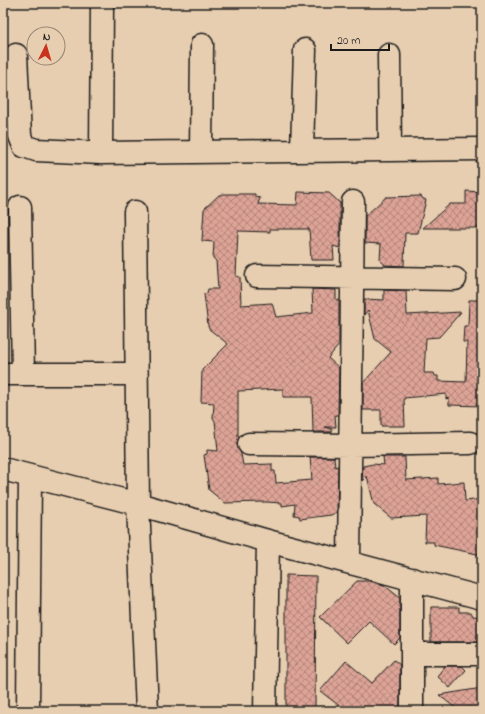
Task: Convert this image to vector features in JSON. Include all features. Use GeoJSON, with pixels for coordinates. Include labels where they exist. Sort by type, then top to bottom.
{"type":"FeatureCollection","features":[{"type":"Feature","properties":{"kind":"street"},"geometry":{"type":"LineString","coordinates":[[101,153],[102,3]]}},
{"type":"Feature","properties":{"kind":"street"},"geometry":{"type":"LineString","coordinates":[[201,152],[202,45]]}},
{"type":"Feature","properties":{"kind":"street"},"geometry":{"type":"LineString","coordinates":[[302,150],[305,50]]}},
{"type":"Feature","properties":{"kind":"street"},"geometry":{"type":"LineString","coordinates":[[389,54],[390,150]]}},
{"type":"Feature","properties":{"kind":"street"},"geometry":{"type":"LineString","coordinates":[[16,55],[20,136],[24,146],[36,150],[101,153],[482,149]]}},
{"type":"Feature","properties":{"kind":"street"},"geometry":{"type":"LineString","coordinates":[[349,562],[353,202]]}},
{"type":"Feature","properties":{"kind":"street"},"geometry":{"type":"LineString","coordinates":[[20,207],[13,374],[136,374]]}},
{"type":"Feature","properties":{"kind":"street"},"geometry":{"type":"LineString","coordinates":[[135,212],[138,504],[147,711]]}},
{"type":"Feature","properties":{"kind":"street"},"geometry":{"type":"LineString","coordinates":[[257,276],[352,276],[454,279]]}},
{"type":"Feature","properties":{"kind":"street"},"geometry":{"type":"LineString","coordinates":[[249,444],[351,445],[470,443]]}},
{"type":"Feature","properties":{"kind":"street"},"geometry":{"type":"LineString","coordinates":[[3,469],[138,504],[268,541],[482,598]]}},
{"type":"Feature","properties":{"kind":"street"},"geometry":{"type":"LineString","coordinates":[[28,711],[30,476]]}},
{"type":"Feature","properties":{"kind":"street"},"geometry":{"type":"LineString","coordinates":[[265,711],[268,541]]}},
{"type":"Feature","properties":{"kind":"street"},"geometry":{"type":"LineString","coordinates":[[412,579],[412,711]]}},
{"type":"Feature","properties":{"kind":"street"},"geometry":{"type":"LineString","coordinates":[[412,654],[482,654]]}},
{"type":"Feature","properties":{"kind":"building"},"geometry":{"type":"Polygon","coordinates":[[[466,191],[482,192],[482,228],[423,228],[450,204],[466,204],[466,191]]]}},
{"type":"Feature","properties":{"kind":"building"},"geometry":{"type":"Polygon","coordinates":[[[298,192],[329,193],[340,203],[340,248],[333,246],[334,260],[311,260],[309,229],[270,229],[270,232],[238,231],[236,276],[240,277],[241,305],[272,303],[276,317],[313,313],[312,289],[336,290],[336,300],[339,300],[339,345],[328,358],[339,368],[338,415],[335,415],[336,427],[325,427],[332,429],[332,432],[313,432],[312,397],[283,397],[283,389],[238,391],[238,436],[240,436],[237,444],[243,465],[272,464],[272,471],[275,471],[276,483],[312,480],[310,457],[334,457],[335,467],[338,466],[337,512],[331,515],[300,519],[299,516],[294,515],[295,504],[282,506],[282,503],[266,502],[225,503],[209,490],[204,455],[207,454],[207,450],[218,451],[215,421],[213,418],[214,403],[201,402],[202,370],[228,344],[209,329],[208,326],[204,294],[207,293],[208,289],[218,289],[216,261],[213,258],[214,242],[202,241],[204,209],[219,195],[224,194],[255,194],[255,197],[260,198],[258,204],[297,205],[298,192]]]}},
{"type":"Feature","properties":{"kind":"building"},"geometry":{"type":"Polygon","coordinates":[[[421,196],[426,200],[418,233],[405,233],[404,266],[385,265],[380,260],[381,244],[365,243],[365,216],[386,197],[421,196]]]}},
{"type":"Feature","properties":{"kind":"building"},"geometry":{"type":"Polygon","coordinates":[[[384,290],[406,291],[407,315],[461,312],[439,337],[426,338],[424,373],[434,373],[435,376],[438,376],[438,381],[466,382],[467,342],[463,342],[464,326],[468,326],[469,300],[482,300],[482,406],[449,405],[449,398],[446,399],[446,394],[404,398],[405,426],[381,426],[381,410],[363,410],[363,383],[391,352],[375,339],[368,310],[364,315],[364,299],[384,300],[384,290]]]}},
{"type":"Feature","properties":{"kind":"building"},"geometry":{"type":"Polygon","coordinates":[[[383,457],[405,457],[406,480],[438,478],[438,484],[464,482],[465,501],[482,499],[482,555],[434,545],[434,542],[425,542],[426,516],[391,518],[374,504],[367,476],[362,481],[363,466],[373,464],[384,465],[383,457]]]}},
{"type":"Feature","properties":{"kind":"building"},"geometry":{"type":"Polygon","coordinates":[[[286,575],[316,576],[315,711],[286,711],[286,575]]]}},
{"type":"Feature","properties":{"kind":"building"},"geometry":{"type":"Polygon","coordinates":[[[357,581],[369,581],[384,585],[400,598],[400,638],[394,644],[369,621],[347,643],[320,617],[357,581]]]}},
{"type":"Feature","properties":{"kind":"building"},"geometry":{"type":"Polygon","coordinates":[[[431,607],[459,607],[459,612],[471,612],[473,616],[482,617],[482,642],[431,642],[431,607]]]}},
{"type":"Feature","properties":{"kind":"building"},"geometry":{"type":"Polygon","coordinates":[[[394,660],[400,665],[400,708],[397,711],[346,711],[320,691],[346,661],[372,683],[394,660]]]}},
{"type":"Feature","properties":{"kind":"building"},"geometry":{"type":"Polygon","coordinates":[[[445,666],[462,666],[466,670],[450,688],[437,676],[445,666]]]}},
{"type":"Feature","properties":{"kind":"building"},"geometry":{"type":"Polygon","coordinates":[[[482,688],[482,711],[459,711],[439,695],[482,688]]]}}]}
